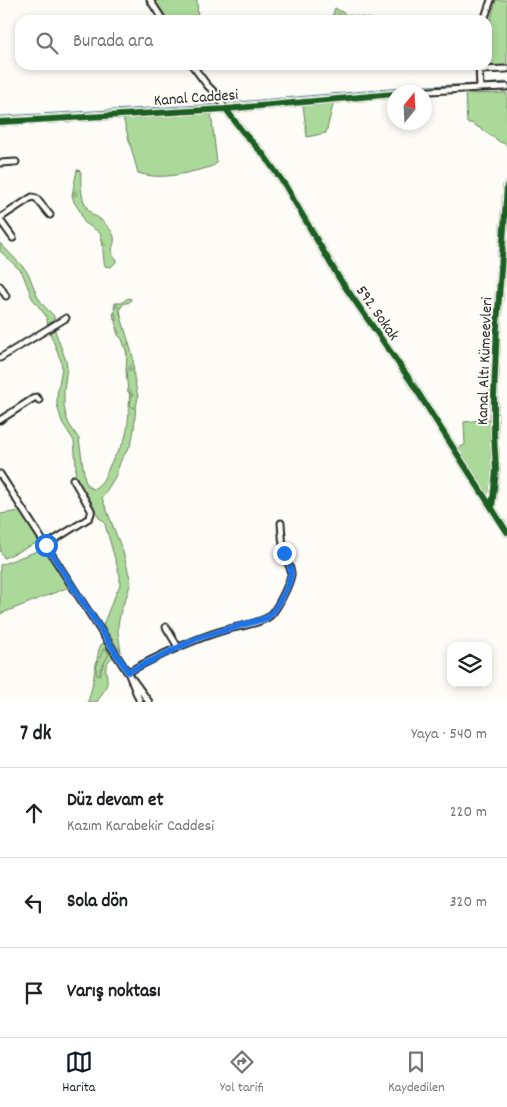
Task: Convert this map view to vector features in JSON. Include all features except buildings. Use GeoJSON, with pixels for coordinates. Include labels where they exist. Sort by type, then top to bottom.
{"type":"FeatureCollection","features":[{"type":"Feature","properties":{"kind":"street"},"geometry":{"type":"LineString","coordinates":[[150,0],[160,15]]}},
{"type":"Feature","properties":{"kind":"street"},"geometry":{"type":"LineString","coordinates":[[486,15],[491,0]]}},
{"type":"Feature","properties":{"kind":"street"},"geometry":{"type":"LineString","coordinates":[[492,69],[507,69]]}},
{"type":"Feature","properties":{"kind":"street","name":"592. Sokak"},"geometry":{"type":"LineString","coordinates":[[196,70],[207,85],[219,96],[223,106],[263,154],[284,185],[339,278],[410,380],[507,532]]}},
{"type":"Feature","properties":{"kind":"street"},"geometry":{"type":"LineString","coordinates":[[479,70],[480,88]]}},
{"type":"Feature","properties":{"kind":"street"},"geometry":{"type":"LineString","coordinates":[[432,91],[507,87]]}},
{"type":"Feature","properties":{"kind":"street","name":"Kanal Caddesi"},"geometry":{"type":"LineString","coordinates":[[0,122],[387,95]]}},
{"type":"Feature","properties":{"kind":"street"},"geometry":{"type":"LineString","coordinates":[[0,163],[16,162]]}},
{"type":"Feature","properties":{"kind":"street","name":"Kanal Altı Kümeevleri"},"geometry":{"type":"LineString","coordinates":[[492,508],[496,470],[494,395],[497,325],[507,186]]}},
{"type":"Feature","properties":{"kind":"street"},"geometry":{"type":"LineString","coordinates":[[13,238],[0,219],[32,197],[36,198],[50,215]]}},
{"type":"Feature","properties":{"kind":"street"},"geometry":{"type":"LineString","coordinates":[[0,286],[6,296]]}},
{"type":"Feature","properties":{"kind":"street"},"geometry":{"type":"LineString","coordinates":[[0,358],[66,318]]}},
{"type":"Feature","properties":{"kind":"street"},"geometry":{"type":"LineString","coordinates":[[0,420],[34,398],[39,400]]}},
{"type":"Feature","properties":{"kind":"street"},"geometry":{"type":"LineString","coordinates":[[0,474],[149,702]]}},
{"type":"Feature","properties":{"kind":"street"},"geometry":{"type":"LineString","coordinates":[[46,545],[91,516],[91,510],[73,479]]}},
{"type":"Feature","properties":{"kind":"street"},"geometry":{"type":"LineString","coordinates":[[128,672],[178,647],[218,632],[262,620],[273,613],[287,586],[291,570],[284,553],[281,523]]}},
{"type":"Feature","properties":{"kind":"street"},"geometry":{"type":"LineString","coordinates":[[166,627],[178,647]]}},
{"type":"Feature","properties":{"kind":"street"},"geometry":{"type":"LineString","coordinates":[[128,672],[140,702]]}},
{"type":"Feature","properties":{"kind":"green space"},"geometry":{"type":"Polygon","coordinates":[[[153,0],[197,0],[198,15],[164,15],[153,0]]]}},
{"type":"Feature","properties":{"kind":"green space"},"geometry":{"type":"Polygon","coordinates":[[[496,0],[507,0],[507,68],[492,69],[492,15],[496,0]]]}},
{"type":"Feature","properties":{"kind":"green space"},"geometry":{"type":"Polygon","coordinates":[[[335,8],[347,15],[338,14],[333,15],[335,8]]]}},
{"type":"Feature","properties":{"kind":"green space"},"geometry":{"type":"Polygon","coordinates":[[[507,93],[507,145],[472,123],[467,123],[465,94],[507,93]]]}},
{"type":"Feature","properties":{"kind":"green space"},"geometry":{"type":"Polygon","coordinates":[[[334,101],[326,133],[307,137],[303,105],[334,101]]]}},
{"type":"Feature","properties":{"kind":"green space"},"geometry":{"type":"Polygon","coordinates":[[[211,113],[217,163],[207,168],[173,175],[152,176],[138,173],[123,118],[211,113]]]}},
{"type":"Feature","properties":{"kind":"green space"},"geometry":{"type":"Polygon","coordinates":[[[77,170],[81,172],[82,194],[85,204],[92,215],[99,218],[113,234],[112,252],[116,262],[111,267],[105,266],[100,233],[84,222],[74,202],[72,195],[77,170]]]}},
{"type":"Feature","properties":{"kind":"green space"},"geometry":{"type":"Polygon","coordinates":[[[0,243],[25,269],[37,296],[54,316],[54,328],[67,367],[64,390],[66,416],[79,439],[85,480],[88,486],[93,489],[105,477],[124,441],[127,429],[129,379],[127,355],[113,314],[115,311],[120,310],[136,404],[134,429],[130,446],[102,498],[123,552],[131,582],[118,625],[121,652],[103,625],[120,585],[120,576],[104,521],[99,518],[89,497],[81,488],[75,475],[74,441],[62,422],[57,405],[62,368],[61,361],[50,333],[46,316],[32,298],[22,272],[0,251],[0,243]]]}},
{"type":"Feature","properties":{"kind":"green space"},"geometry":{"type":"Polygon","coordinates":[[[129,298],[131,301],[123,304],[120,313],[133,357],[138,397],[136,407],[134,408],[130,404],[132,395],[128,392],[127,353],[122,339],[118,335],[114,308],[115,303],[122,303],[129,298]]]}},
{"type":"Feature","properties":{"kind":"green space"},"geometry":{"type":"Polygon","coordinates":[[[491,419],[494,478],[491,500],[458,448],[465,445],[464,422],[491,419]]]}},
{"type":"Feature","properties":{"kind":"green space"},"geometry":{"type":"Polygon","coordinates":[[[20,511],[39,542],[4,558],[0,550],[0,514],[20,511]]]}},
{"type":"Feature","properties":{"kind":"green space"},"geometry":{"type":"Polygon","coordinates":[[[45,548],[69,587],[0,614],[0,565],[45,548]]]}},
{"type":"Feature","properties":{"kind":"green space"},"geometry":{"type":"Polygon","coordinates":[[[104,643],[113,657],[106,666],[106,686],[97,702],[88,702],[99,649],[104,643]]]}},
{"type":"Feature","properties":{"kind":"green space"},"geometry":{"type":"Polygon","coordinates":[[[103,649],[106,649],[109,654],[100,675],[97,675],[96,668],[103,649]]]}},
{"type":"Feature","properties":{"kind":"waterway"},"geometry":{"type":"LineString","coordinates":[[483,84],[507,82]]}},
{"type":"Feature","properties":{"kind":"waterway"},"geometry":{"type":"LineString","coordinates":[[224,103],[424,86],[479,84]]}},
{"type":"Feature","properties":{"kind":"waterway"},"geometry":{"type":"LineString","coordinates":[[0,116],[220,104]]}},
{"type":"Feature","properties":{"kind":"cycle path"},"geometry":{"type":"LineString","coordinates":[[0,122],[226,109],[387,95]]}},
{"type":"Feature","properties":{"kind":"cycle path"},"geometry":{"type":"LineString","coordinates":[[226,109],[242,131],[263,154],[285,185],[339,278],[410,380],[507,532]]}},
{"type":"Feature","properties":{"kind":"cycle path"},"geometry":{"type":"LineString","coordinates":[[492,508],[496,470],[494,395],[497,325],[507,186]]}},
{"type":"Feature","properties":{"kind":"route"},"geometry":{"type":"LineString","coordinates":[[46,545],[128,672],[196,639],[267,618],[273,613],[290,576],[291,570],[284,553]]}}]}
